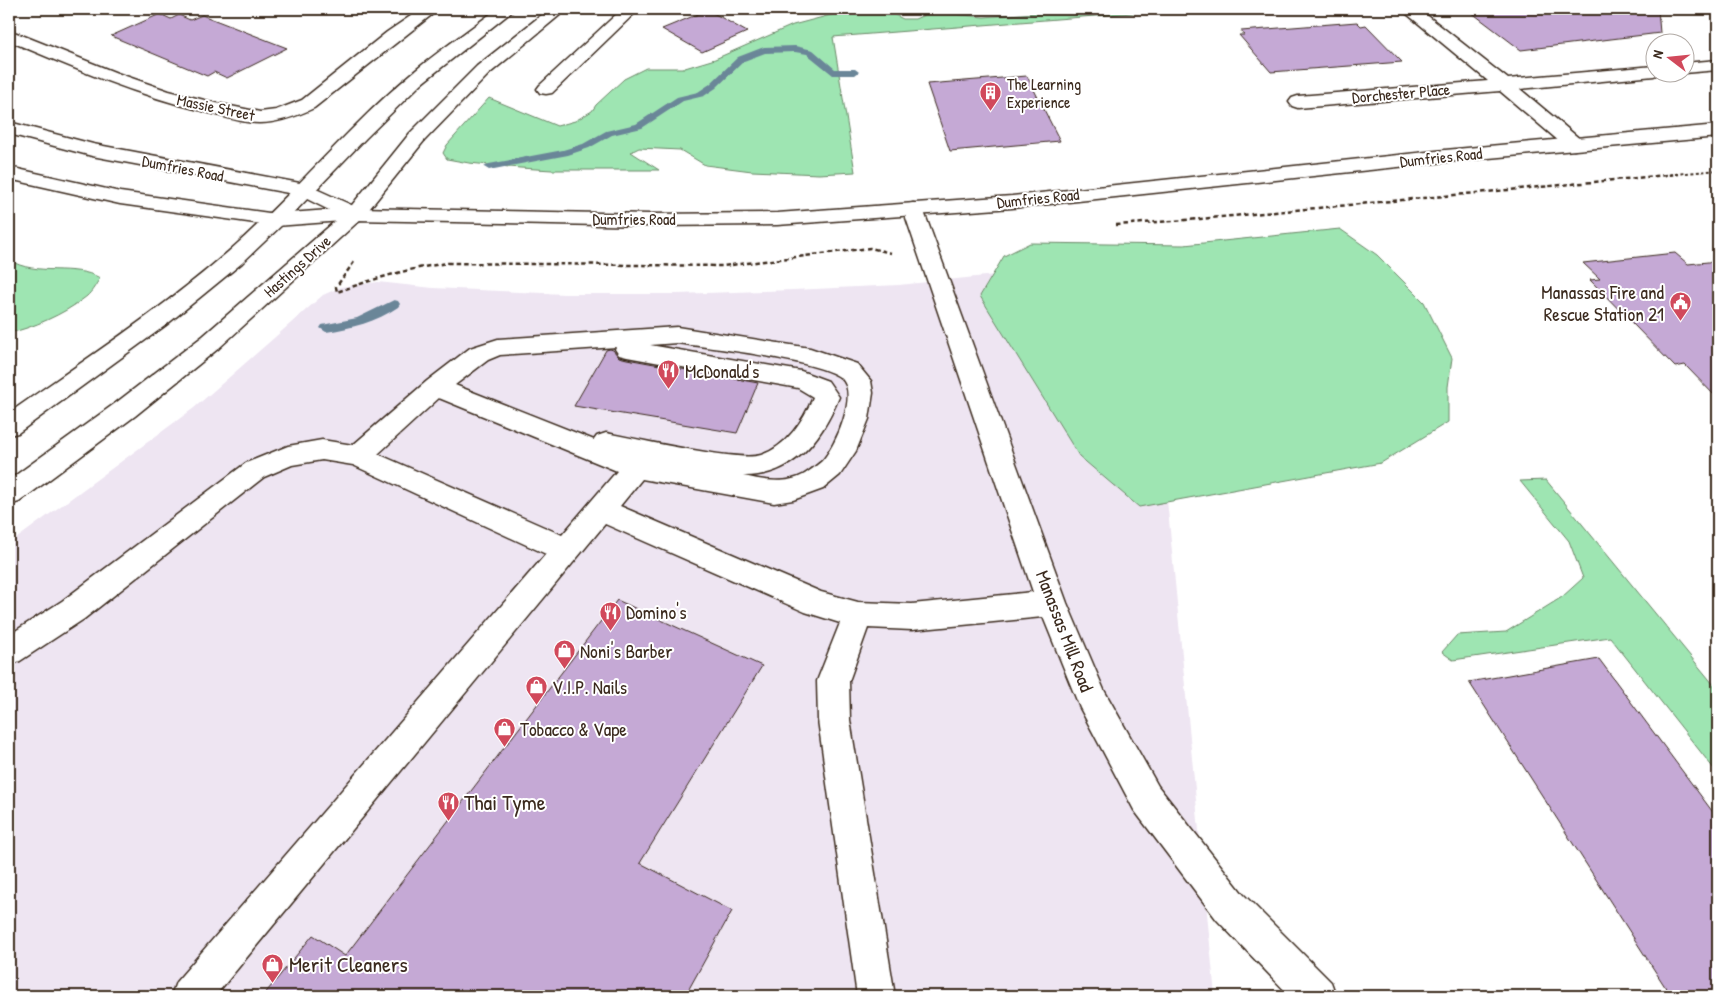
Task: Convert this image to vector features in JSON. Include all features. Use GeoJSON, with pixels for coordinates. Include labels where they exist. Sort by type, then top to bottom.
{"type":"FeatureCollection","features":[{"type":"Feature","properties":{"kind":"street","name":"Massie Street"},"geometry":{"type":"LineString","coordinates":[[9,35],[134,86],[193,104],[254,117],[273,116],[292,112],[308,104],[393,36],[431,9]]}},
{"type":"Feature","properties":{"kind":"street"},"geometry":{"type":"LineString","coordinates":[[9,426],[158,319],[234,258],[276,220],[359,134],[416,80],[506,9]]}},
{"type":"Feature","properties":{"kind":"street","name":"Hastings Drive"},"geometry":{"type":"LineString","coordinates":[[9,494],[126,409],[212,342],[355,214],[417,137],[483,70],[559,9]]}},
{"type":"Feature","properties":{"kind":"street"},"geometry":{"type":"LineString","coordinates":[[546,89],[631,9]]}},
{"type":"Feature","properties":{"kind":"street"},"geometry":{"type":"LineString","coordinates":[[1409,9],[1504,84],[1574,144]]}},
{"type":"Feature","properties":{"kind":"street"},"geometry":{"type":"LineString","coordinates":[[1694,67],[1718,66]]}},
{"type":"Feature","properties":{"kind":"street","name":"Dorchester Place"},"geometry":{"type":"LineString","coordinates":[[1298,102],[1644,72]]}},
{"type":"Feature","properties":{"kind":"street","name":"Dumfries Road"},"geometry":{"type":"LineString","coordinates":[[9,128],[92,150],[305,190],[355,214]]}},
{"type":"Feature","properties":{"kind":"street","name":"Dumfries Road"},"geometry":{"type":"LineString","coordinates":[[9,173],[120,198],[276,220],[355,214],[641,220],[767,219],[1012,202],[1718,131]]}},
{"type":"Feature","properties":{"kind":"street","name":"Manassas Mill Road"},"geometry":{"type":"LineString","coordinates":[[913,209],[1052,603],[1091,698],[1146,798],[1230,906],[1317,996]]}},
{"type":"Feature","properties":{"kind":"street"},"geometry":{"type":"LineString","coordinates":[[358,456],[436,387],[479,354],[498,347],[677,336],[687,337],[810,356],[848,370],[859,381],[861,394],[856,419],[843,451],[831,468],[813,482],[793,489],[774,492],[636,468],[436,387]]}},
{"type":"Feature","properties":{"kind":"street"},"geometry":{"type":"LineString","coordinates":[[550,434],[732,466],[766,465],[792,450],[806,435],[817,419],[826,397],[823,390],[817,385],[801,380],[586,342]]}},
{"type":"Feature","properties":{"kind":"street"},"geometry":{"type":"LineString","coordinates":[[9,651],[73,610],[255,470],[288,456],[322,450],[358,456],[567,550]]}},
{"type":"Feature","properties":{"kind":"street"},"geometry":{"type":"LineString","coordinates":[[190,996],[636,468]]}},
{"type":"Feature","properties":{"kind":"street"},"geometry":{"type":"LineString","coordinates":[[601,510],[816,603],[858,615],[912,617],[1052,603]]}},
{"type":"Feature","properties":{"kind":"street"},"geometry":{"type":"LineString","coordinates":[[858,615],[833,681],[834,720],[876,996]]}},
{"type":"Feature","properties":{"kind":"path"},"geometry":{"type":"LineString","coordinates":[[1112,225],[1200,219],[1718,170]]}},
{"type":"Feature","properties":{"kind":"path"},"geometry":{"type":"LineString","coordinates":[[336,286],[337,292],[371,280],[426,266],[448,263],[723,266],[870,248],[880,249],[892,254]]}},
{"type":"Feature","properties":{"kind":"shaded area"},"geometry":{"type":"Polygon","coordinates":[[[1062,268],[1165,479],[1215,996],[9,996],[9,544],[194,408],[323,295],[341,287],[378,282],[433,288],[565,294],[678,294],[793,290],[899,285],[1062,268]]]}},
{"type":"Feature","properties":{"kind":"green space"},"geometry":{"type":"Polygon","coordinates":[[[1083,9],[1182,9],[833,37],[855,172],[819,174],[752,171],[705,165],[680,150],[639,148],[631,152],[659,170],[552,170],[520,168],[447,159],[443,153],[447,145],[489,98],[557,126],[575,121],[592,111],[624,79],[646,68],[685,68],[715,59],[793,25],[842,12],[887,11],[903,19],[915,19],[931,12],[984,17],[1083,9]]]}},
{"type":"Feature","properties":{"kind":"green space"},"geometry":{"type":"Polygon","coordinates":[[[1340,229],[1377,255],[1424,302],[1452,358],[1448,387],[1448,422],[1381,463],[1139,507],[1079,456],[980,296],[1004,256],[1030,243],[1184,245],[1340,229]]]}},
{"type":"Feature","properties":{"kind":"green space"},"geometry":{"type":"Polygon","coordinates":[[[9,260],[31,268],[78,271],[100,278],[88,295],[67,310],[38,324],[9,333],[9,260]]]}},
{"type":"Feature","properties":{"kind":"green space"},"geometry":{"type":"Polygon","coordinates":[[[1546,480],[1718,690],[1718,774],[1610,637],[1453,660],[1442,652],[1457,635],[1506,632],[1562,597],[1583,578],[1569,541],[1520,481],[1546,480]]]}},
{"type":"Feature","properties":{"kind":"building"},"geometry":{"type":"Polygon","coordinates":[[[1467,9],[1658,9],[1660,32],[1644,32],[1644,35],[1521,50],[1467,9]]]}},
{"type":"Feature","properties":{"kind":"building"},"geometry":{"type":"Polygon","coordinates":[[[708,10],[747,32],[702,52],[662,29],[708,10]]]}},
{"type":"Feature","properties":{"kind":"building"},"geometry":{"type":"Polygon","coordinates":[[[160,14],[171,19],[179,15],[190,20],[202,15],[287,48],[227,78],[214,72],[207,76],[111,36],[160,14]]]}},
{"type":"Feature","properties":{"kind":"building"},"geometry":{"type":"Polygon","coordinates":[[[1357,22],[1361,26],[1366,25],[1402,62],[1271,72],[1239,35],[1244,35],[1241,31],[1357,22]]]}},
{"type":"Feature","properties":{"kind":"building","name":"The Learning Experience"},"geometry":{"type":"Polygon","coordinates":[[[1027,76],[1060,141],[950,151],[927,84],[1027,76]]]}},
{"type":"Feature","properties":{"kind":"building","name":"Manassas Fire and Rescue Station 21"},"geometry":{"type":"Polygon","coordinates":[[[1675,253],[1688,264],[1718,261],[1718,399],[1685,365],[1675,367],[1590,280],[1600,279],[1583,263],[1675,253]]]}},
{"type":"Feature","properties":{"kind":"building","name":"McDonald's"},"geometry":{"type":"Polygon","coordinates":[[[610,349],[619,357],[627,359],[758,383],[737,433],[574,406],[606,350],[610,349]]]}},
{"type":"Feature","properties":{"kind":"building"},"geometry":{"type":"Polygon","coordinates":[[[617,600],[762,666],[640,863],[732,911],[685,996],[263,996],[313,935],[345,956],[617,600]]]}},
{"type":"Feature","properties":{"kind":"building"},"geometry":{"type":"Polygon","coordinates":[[[1599,659],[1718,819],[1718,996],[1671,996],[1469,682],[1599,659]]]}},
{"type":"Feature","properties":{"kind":"waterway"},"geometry":{"type":"LineString","coordinates":[[489,167],[565,153],[586,146],[609,133],[639,126],[680,99],[701,94],[713,86],[741,59],[764,50],[795,49],[810,52],[833,72],[855,72]]}},
{"type":"Feature","properties":{"kind":"waterway"},"geometry":{"type":"LineString","coordinates":[[326,328],[362,321],[394,304]]}},
{"type":"Feature","properties":{"kind":"place","name":"The Learning Experience"},"geometry":{"type":"Point","coordinates":[991,112]}},
{"type":"Feature","properties":{"kind":"place","name":"Manassas Fire and Rescue Station 21"},"geometry":{"type":"Point","coordinates":[1680,322]}},
{"type":"Feature","properties":{"kind":"place","name":"McDonald's"},"geometry":{"type":"Point","coordinates":[669,390]}},
{"type":"Feature","properties":{"kind":"place","name":"Domino's"},"geometry":{"type":"Point","coordinates":[610,631]}},
{"type":"Feature","properties":{"kind":"place","name":"Noni's Barber"},"geometry":{"type":"Point","coordinates":[564,670]}},
{"type":"Feature","properties":{"kind":"place","name":"V.I.P. Nails"},"geometry":{"type":"Point","coordinates":[536,706]}},
{"type":"Feature","properties":{"kind":"place","name":"Tobacco & Vape"},"geometry":{"type":"Point","coordinates":[504,748]}},
{"type":"Feature","properties":{"kind":"place","name":"Thai Tyme"},"geometry":{"type":"Point","coordinates":[448,821]}},
{"type":"Feature","properties":{"kind":"place","name":"Merit Cleaners"},"geometry":{"type":"Point","coordinates":[273,983]}}]}
